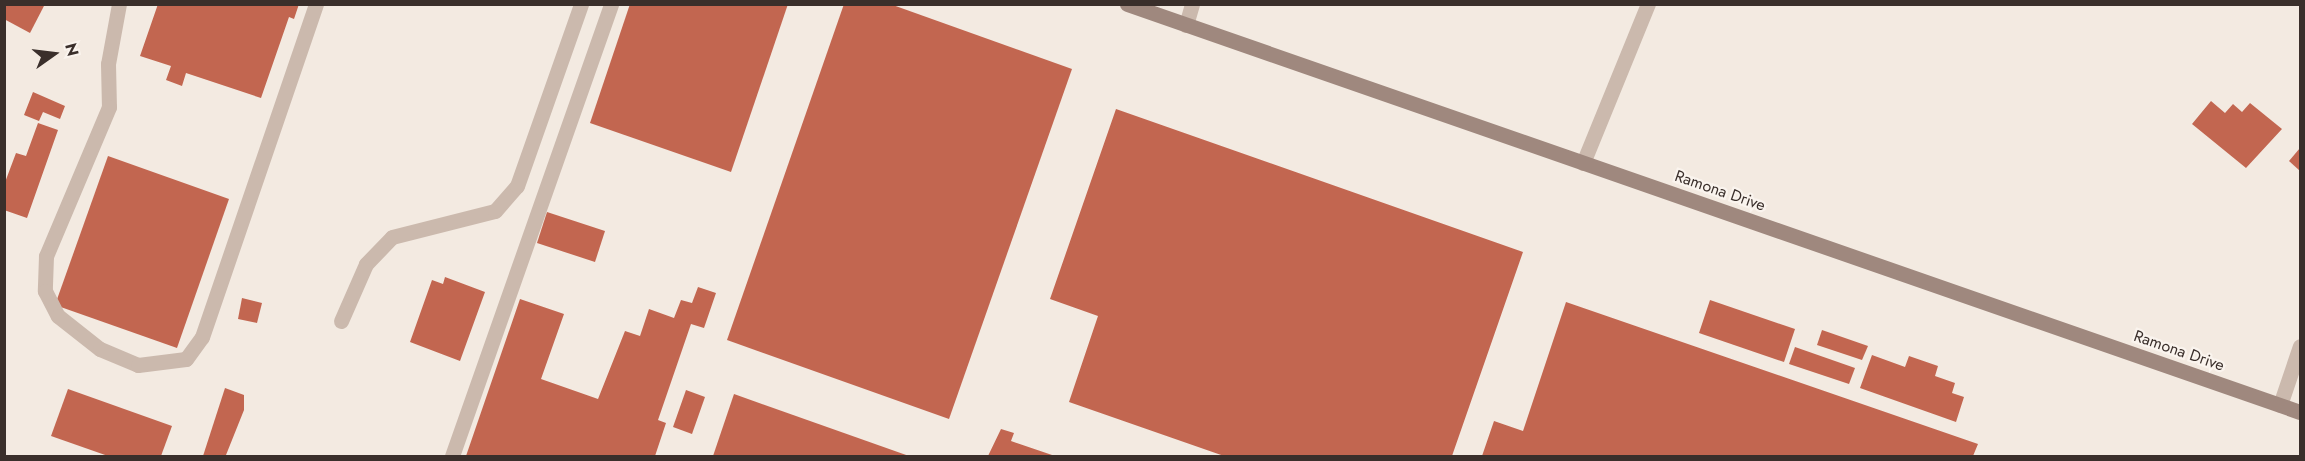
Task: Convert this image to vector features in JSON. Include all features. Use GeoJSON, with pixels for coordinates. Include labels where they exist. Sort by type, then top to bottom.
{"type":"FeatureCollection","features":[{"type":"Feature","properties":{"kind":"street","name":"Ramona Drive"},"geometry":{"type":"LineString","coordinates":[[1127,4],[2301,412]]}},
{"type":"Feature","properties":{"kind":"lane"},"geometry":{"type":"LineString","coordinates":[[119,4],[108,64],[109,107],[46,256],[45,291],[58,316],[100,349],[138,365],[186,358],[202,337],[316,4]]}},
{"type":"Feature","properties":{"kind":"lane"},"geometry":{"type":"LineString","coordinates":[[341,321],[366,264],[392,237],[495,211],[517,186],[581,4]]}},
{"type":"Feature","properties":{"kind":"lane"},"geometry":{"type":"LineString","coordinates":[[453,456],[611,4]]}},
{"type":"Feature","properties":{"kind":"lane"},"geometry":{"type":"LineString","coordinates":[[1186,25],[1192,4]]}},
{"type":"Feature","properties":{"kind":"lane"},"geometry":{"type":"LineString","coordinates":[[1583,163],[1648,4]]}},
{"type":"Feature","properties":{"kind":"lane"},"geometry":{"type":"LineString","coordinates":[[2280,405],[2301,346]]}},
{"type":"Feature","properties":{"kind":"building"},"geometry":{"type":"Polygon","coordinates":[[[4,4],[45,4],[30,33],[4,19],[4,4]]]}},
{"type":"Feature","properties":{"kind":"building"},"geometry":{"type":"Polygon","coordinates":[[[158,4],[299,4],[294,19],[289,17],[261,98],[186,73],[182,86],[166,80],[171,66],[140,56],[158,4]]]}},
{"type":"Feature","properties":{"kind":"building"},"geometry":{"type":"Polygon","coordinates":[[[630,4],[788,4],[731,172],[590,123],[630,4]]]}},
{"type":"Feature","properties":{"kind":"building"},"geometry":{"type":"Polygon","coordinates":[[[844,4],[890,4],[1072,69],[949,419],[727,340],[844,4]]]}},
{"type":"Feature","properties":{"kind":"building"},"geometry":{"type":"Polygon","coordinates":[[[33,92],[65,106],[60,119],[43,112],[39,121],[24,115],[33,92]]]}},
{"type":"Feature","properties":{"kind":"building"},"geometry":{"type":"Polygon","coordinates":[[[2211,101],[2225,113],[2233,104],[2242,112],[2250,103],[2282,129],[2246,168],[2192,124],[2211,101]]]}},
{"type":"Feature","properties":{"kind":"building"},"geometry":{"type":"Polygon","coordinates":[[[1116,109],[1523,252],[1452,456],[1224,456],[1069,402],[1098,316],[1050,299],[1116,109]]]}},
{"type":"Feature","properties":{"kind":"building"},"geometry":{"type":"Polygon","coordinates":[[[38,123],[58,130],[27,218],[4,210],[4,185],[16,153],[26,156],[38,123]]]}},
{"type":"Feature","properties":{"kind":"building"},"geometry":{"type":"Polygon","coordinates":[[[2300,148],[2300,171],[2289,161],[2300,148]]]}},
{"type":"Feature","properties":{"kind":"building"},"geometry":{"type":"Polygon","coordinates":[[[108,156],[229,199],[177,348],[55,305],[108,156]]]}},
{"type":"Feature","properties":{"kind":"building"},"geometry":{"type":"Polygon","coordinates":[[[547,212],[605,231],[595,262],[537,243],[547,212]]]}},
{"type":"Feature","properties":{"kind":"building"},"geometry":{"type":"Polygon","coordinates":[[[445,277],[485,292],[460,361],[410,342],[432,280],[443,284],[445,277]]]}},
{"type":"Feature","properties":{"kind":"building"},"geometry":{"type":"Polygon","coordinates":[[[698,287],[716,293],[704,328],[691,324],[658,420],[666,423],[655,456],[466,456],[520,299],[564,314],[541,379],[598,399],[625,331],[640,336],[649,309],[674,318],[681,300],[692,303],[698,287]]]}},
{"type":"Feature","properties":{"kind":"building"},"geometry":{"type":"Polygon","coordinates":[[[242,298],[262,303],[257,323],[238,319],[242,298]]]}},
{"type":"Feature","properties":{"kind":"building"},"geometry":{"type":"Polygon","coordinates":[[[1710,300],[1795,329],[1784,362],[1699,333],[1710,300]]]}},
{"type":"Feature","properties":{"kind":"building"},"geometry":{"type":"Polygon","coordinates":[[[1566,302],[1978,444],[1973,456],[1482,456],[1494,421],[1523,431],[1566,302]]]}},
{"type":"Feature","properties":{"kind":"building"},"geometry":{"type":"Polygon","coordinates":[[[1822,330],[1868,346],[1862,360],[1817,345],[1822,330]]]}},
{"type":"Feature","properties":{"kind":"building"},"geometry":{"type":"Polygon","coordinates":[[[1795,347],[1855,368],[1849,384],[1789,364],[1795,347]]]}},
{"type":"Feature","properties":{"kind":"building"},"geometry":{"type":"Polygon","coordinates":[[[1872,355],[1905,367],[1909,356],[1938,366],[1935,376],[1955,383],[1952,393],[1964,397],[1956,422],[1860,388],[1872,355]]]}},
{"type":"Feature","properties":{"kind":"building"},"geometry":{"type":"Polygon","coordinates":[[[225,388],[244,395],[244,410],[226,455],[203,456],[225,388]]]}},
{"type":"Feature","properties":{"kind":"building"},"geometry":{"type":"Polygon","coordinates":[[[68,389],[172,426],[161,456],[108,456],[51,436],[68,389]]]}},
{"type":"Feature","properties":{"kind":"building"},"geometry":{"type":"Polygon","coordinates":[[[686,390],[705,397],[692,434],[673,427],[686,390]]]}},
{"type":"Feature","properties":{"kind":"building"},"geometry":{"type":"Polygon","coordinates":[[[734,394],[909,456],[713,456],[734,394]]]}},
{"type":"Feature","properties":{"kind":"building"},"geometry":{"type":"Polygon","coordinates":[[[1001,429],[1014,433],[1011,441],[1055,456],[988,456],[1001,429]]]}}]}
